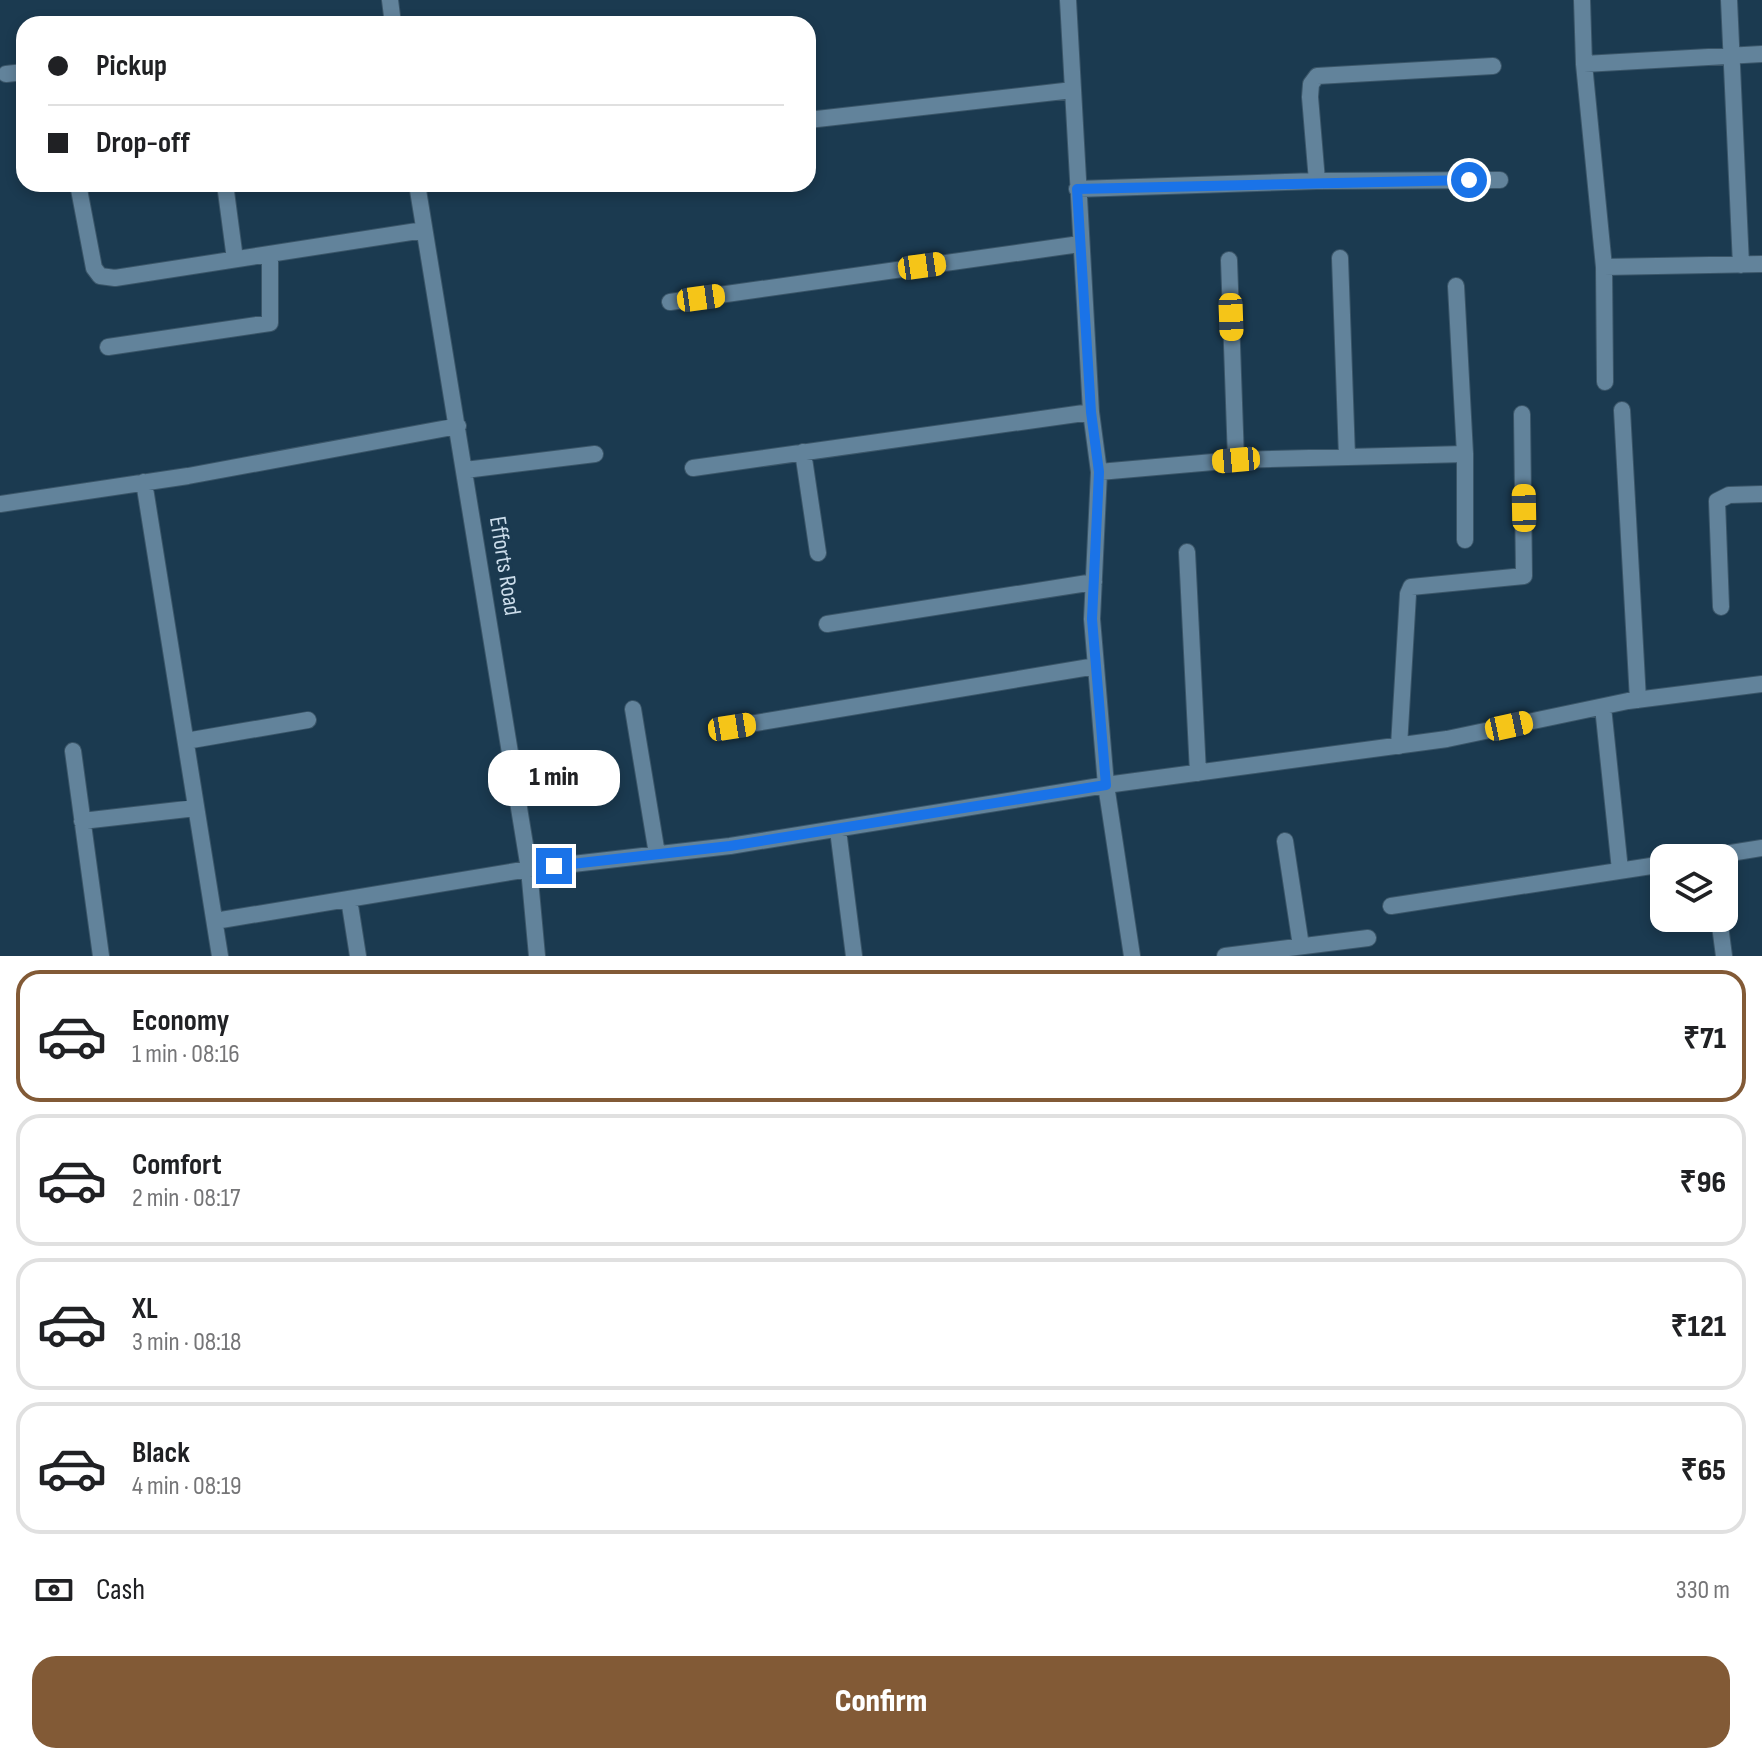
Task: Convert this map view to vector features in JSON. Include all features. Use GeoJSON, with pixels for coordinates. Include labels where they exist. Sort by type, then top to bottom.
{"type":"FeatureCollection","features":[{"type":"Feature","properties":{"kind":"street"},"geometry":{"type":"LineString","coordinates":[[1068,0],[1091,412],[1099,472],[1092,619],[1106,785],[1132,956]]}},
{"type":"Feature","properties":{"kind":"street"},"geometry":{"type":"LineString","coordinates":[[1582,0],[1584,64],[1604,267],[1605,382]]}},
{"type":"Feature","properties":{"kind":"street"},"geometry":{"type":"LineString","coordinates":[[1729,0],[1741,265]]}},
{"type":"Feature","properties":{"kind":"street"},"geometry":{"type":"LineString","coordinates":[[1584,64],[1762,54]]}},
{"type":"Feature","properties":{"kind":"street"},"geometry":{"type":"LineString","coordinates":[[1317,181],[1310,97],[1311,84],[1317,76],[1493,66]]}},
{"type":"Feature","properties":{"kind":"street"},"geometry":{"type":"LineString","coordinates":[[6,74],[16,73]]}},
{"type":"Feature","properties":{"kind":"street"},"geometry":{"type":"LineString","coordinates":[[816,119],[1073,90]]}},
{"type":"Feature","properties":{"kind":"street"},"geometry":{"type":"LineString","coordinates":[[1077,189],[1317,181],[1500,180]]}},
{"type":"Feature","properties":{"kind":"street"},"geometry":{"type":"LineString","coordinates":[[80,192],[94,268],[100,276],[115,278],[424,230]]}},
{"type":"Feature","properties":{"kind":"street"},"geometry":{"type":"LineString","coordinates":[[226,192],[235,259]]}},
{"type":"Feature","properties":{"kind":"street","name":"Efforts Road"},"geometry":{"type":"LineString","coordinates":[[418,192],[529,869],[537,956]]}},
{"type":"Feature","properties":{"kind":"street"},"geometry":{"type":"LineString","coordinates":[[670,302],[1080,244]]}},
{"type":"Feature","properties":{"kind":"street"},"geometry":{"type":"LineString","coordinates":[[108,347],[270,323],[270,254]]}},
{"type":"Feature","properties":{"kind":"street"},"geometry":{"type":"LineString","coordinates":[[1340,258],[1347,457]]}},
{"type":"Feature","properties":{"kind":"street"},"geometry":{"type":"LineString","coordinates":[[1229,260],[1236,460]]}},
{"type":"Feature","properties":{"kind":"street"},"geometry":{"type":"LineString","coordinates":[[1604,267],[1762,264]]}},
{"type":"Feature","properties":{"kind":"street"},"geometry":{"type":"LineString","coordinates":[[1456,286],[1465,454],[1465,540]]}},
{"type":"Feature","properties":{"kind":"street"},"geometry":{"type":"LineString","coordinates":[[1622,410],[1638,700]]}},
{"type":"Feature","properties":{"kind":"street"},"geometry":{"type":"LineString","coordinates":[[693,468],[1091,412]]}},
{"type":"Feature","properties":{"kind":"street"},"geometry":{"type":"LineString","coordinates":[[1399,746],[1408,594],[1411,587],[1524,576],[1522,414]]}},
{"type":"Feature","properties":{"kind":"street"},"geometry":{"type":"LineString","coordinates":[[0,504],[144,482],[458,426]]}},
{"type":"Feature","properties":{"kind":"street"},"geometry":{"type":"LineString","coordinates":[[803,452],[818,553]]}},
{"type":"Feature","properties":{"kind":"street"},"geometry":{"type":"LineString","coordinates":[[465,470],[595,454]]}},
{"type":"Feature","properties":{"kind":"street"},"geometry":{"type":"LineString","coordinates":[[1099,472],[1236,460],[1465,454]]}},
{"type":"Feature","properties":{"kind":"street"},"geometry":{"type":"LineString","coordinates":[[144,482],[220,956]]}},
{"type":"Feature","properties":{"kind":"street"},"geometry":{"type":"LineString","coordinates":[[1721,607],[1717,501],[1729,495],[1762,494]]}},
{"type":"Feature","properties":{"kind":"street"},"geometry":{"type":"LineString","coordinates":[[1187,552],[1198,773]]}},
{"type":"Feature","properties":{"kind":"street"},"geometry":{"type":"LineString","coordinates":[[827,624],[1094,582]]}},
{"type":"Feature","properties":{"kind":"street"},"geometry":{"type":"LineString","coordinates":[[732,727],[1096,666]]}},
{"type":"Feature","properties":{"kind":"street"},"geometry":{"type":"LineString","coordinates":[[215,921],[529,869],[838,830],[1106,785],[1399,746],[1638,700],[1762,684]]}},
{"type":"Feature","properties":{"kind":"street"},"geometry":{"type":"LineString","coordinates":[[1603,707],[1620,870]]}},
{"type":"Feature","properties":{"kind":"street"},"geometry":{"type":"LineString","coordinates":[[633,709],[657,854]]}},
{"type":"Feature","properties":{"kind":"street"},"geometry":{"type":"LineString","coordinates":[[186,741],[308,720]]}},
{"type":"Feature","properties":{"kind":"street"},"geometry":{"type":"LineString","coordinates":[[73,751],[101,956]]}},
{"type":"Feature","properties":{"kind":"street"},"geometry":{"type":"LineString","coordinates":[[82,821],[196,808]]}},
{"type":"Feature","properties":{"kind":"street"},"geometry":{"type":"LineString","coordinates":[[838,830],[854,956]]}},
{"type":"Feature","properties":{"kind":"street"},"geometry":{"type":"LineString","coordinates":[[1285,841],[1301,946]]}},
{"type":"Feature","properties":{"kind":"street"},"geometry":{"type":"LineString","coordinates":[[1738,852],[1762,848]]}},
{"type":"Feature","properties":{"kind":"street"},"geometry":{"type":"LineString","coordinates":[[1391,906],[1650,866]]}},
{"type":"Feature","properties":{"kind":"street"},"geometry":{"type":"LineString","coordinates":[[349,899],[358,956]]}},
{"type":"Feature","properties":{"kind":"street"},"geometry":{"type":"LineString","coordinates":[[1721,932],[1724,956]]}},
{"type":"Feature","properties":{"kind":"street"},"geometry":{"type":"LineString","coordinates":[[1225,956],[1368,938]]}},
{"type":"Feature","properties":{"kind":"route"},"geometry":{"type":"LineString","coordinates":[[554,866],[730,846],[1106,785],[1092,619],[1099,472],[1091,412],[1077,189],[1317,181],[1469,180]]}}]}
